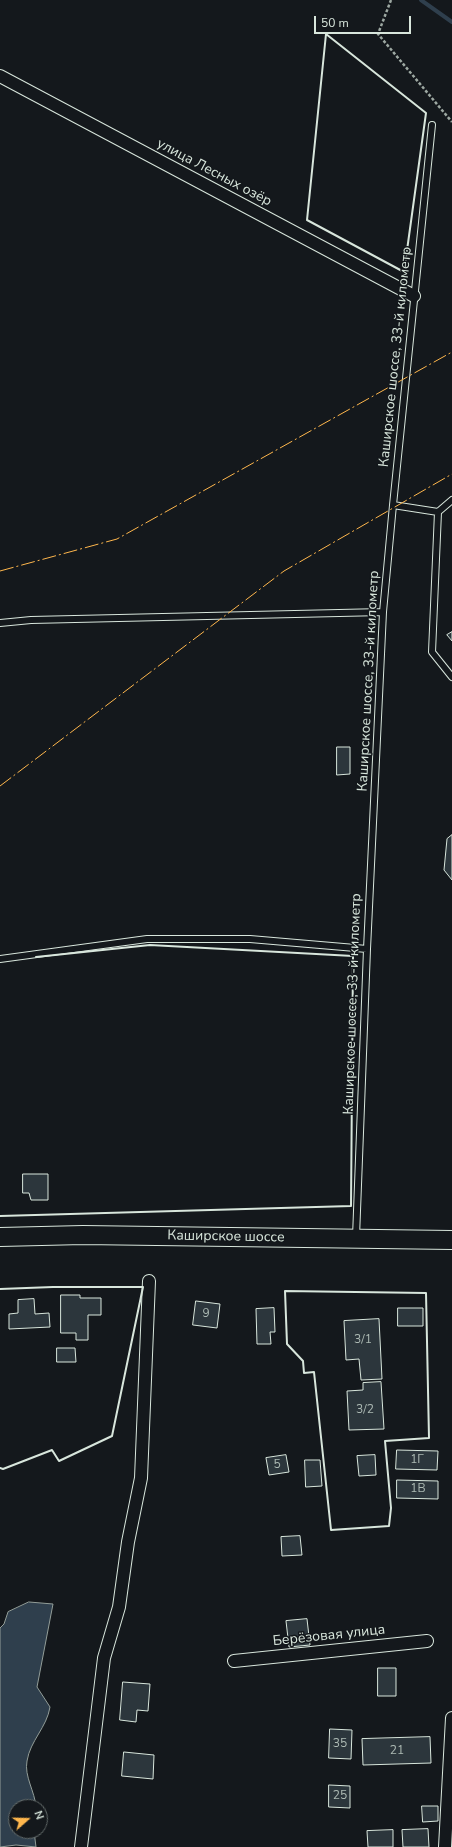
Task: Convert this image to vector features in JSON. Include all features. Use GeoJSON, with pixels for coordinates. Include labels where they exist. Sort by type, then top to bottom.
{"type":"FeatureCollection","features":[{"type":"Feature","properties":{"kind":"main road","name":"Каширское шоссе"},"geometry":{"type":"LineString","coordinates":[[0,1237],[83,1235],[452,1240]]}},
{"type":"Feature","properties":{"kind":"street","name":"улица Лесных озёр"},"geometry":{"type":"LineString","coordinates":[[0,76],[414,296]]}},
{"type":"Feature","properties":{"kind":"street"},"geometry":{"type":"LineString","coordinates":[[81,1847],[104,1658],[119,1607],[128,1542],[141,1478],[149,1281]]}},
{"type":"Feature","properties":{"kind":"street","name":"Берёзовая улица"},"geometry":{"type":"LineString","coordinates":[[234,1661],[427,1641]]}},
{"type":"Feature","properties":{"kind":"street"},"geometry":{"type":"LineString","coordinates":[[445,1847],[452,1718]]}},
{"type":"Feature","properties":{"kind":"lane","name":"Каширское шоссе, 33-й километр"},"geometry":{"type":"LineString","coordinates":[[356,1239],[367,948],[383,612],[432,125]]}},
{"type":"Feature","properties":{"kind":"lane"},"geometry":{"type":"LineString","coordinates":[[452,500],[438,512],[432,652],[452,677]]}},
{"type":"Feature","properties":{"kind":"lane"},"geometry":{"type":"LineString","coordinates":[[393,504],[438,512]]}},
{"type":"Feature","properties":{"kind":"lane"},"geometry":{"type":"LineString","coordinates":[[0,623],[31,620],[383,612]]}},
{"type":"Feature","properties":{"kind":"lane"},"geometry":{"type":"LineString","coordinates":[[0,959],[147,939],[250,939],[367,948]]}},
{"type":"Feature","properties":{"kind":"path"},"geometry":{"type":"LineString","coordinates":[[391,0],[378,34],[452,122]]}},
{"type":"Feature","properties":{"kind":"water"},"geometry":{"type":"Polygon","coordinates":[[[29,1602],[53,1604],[37,1687],[50,1707],[46,1721],[31,1747],[26,1767],[35,1799],[8,1799],[8,1839],[35,1839],[36,1847],[16,1845],[0,1847],[0,1628],[4,1624],[8,1612],[29,1602]]]}},
{"type":"Feature","properties":{"kind":"building"},"geometry":{"type":"Polygon","coordinates":[[[452,632],[452,641],[447,635],[452,632]]]}},
{"type":"Feature","properties":{"kind":"building"},"geometry":{"type":"Polygon","coordinates":[[[337,747],[350,747],[350,774],[337,775],[337,747]]]}},
{"type":"Feature","properties":{"kind":"building"},"geometry":{"type":"Polygon","coordinates":[[[452,835],[452,880],[444,870],[447,839],[452,835]]]}},
{"type":"Feature","properties":{"kind":"building"},"geometry":{"type":"Polygon","coordinates":[[[23,1174],[48,1174],[48,1200],[31,1200],[29,1193],[23,1193],[23,1174]]]}},
{"type":"Feature","properties":{"kind":"building"},"geometry":{"type":"Polygon","coordinates":[[[61,1295],[80,1295],[80,1298],[101,1298],[101,1315],[88,1315],[88,1340],[76,1340],[76,1333],[61,1333],[61,1295]]]}},
{"type":"Feature","properties":{"kind":"building"},"geometry":{"type":"Polygon","coordinates":[[[34,1299],[35,1314],[49,1313],[50,1327],[9,1329],[9,1314],[18,1313],[18,1300],[34,1299]]]}},
{"type":"Feature","properties":{"kind":"building"},"geometry":{"type":"Polygon","coordinates":[[[196,1301],[220,1304],[217,1328],[193,1325],[196,1301]]]}},
{"type":"Feature","properties":{"kind":"building"},"geometry":{"type":"Polygon","coordinates":[[[274,1308],[275,1332],[270,1332],[271,1344],[257,1344],[256,1309],[274,1308]]]}},
{"type":"Feature","properties":{"kind":"building"},"geometry":{"type":"Polygon","coordinates":[[[398,1308],[423,1308],[423,1326],[398,1326],[398,1308]]]}},
{"type":"Feature","properties":{"kind":"building"},"geometry":{"type":"Polygon","coordinates":[[[379,1319],[382,1379],[361,1380],[359,1359],[346,1360],[344,1321],[379,1319]]]}},
{"type":"Feature","properties":{"kind":"building"},"geometry":{"type":"Polygon","coordinates":[[[57,1348],[75,1348],[76,1362],[57,1362],[57,1348]]]}},
{"type":"Feature","properties":{"kind":"building"},"geometry":{"type":"Polygon","coordinates":[[[381,1382],[384,1429],[349,1430],[347,1391],[363,1390],[363,1383],[381,1382]]]}},
{"type":"Feature","properties":{"kind":"building"},"geometry":{"type":"Polygon","coordinates":[[[397,1450],[438,1451],[437,1470],[396,1469],[397,1450]]]}},
{"type":"Feature","properties":{"kind":"building"},"geometry":{"type":"Polygon","coordinates":[[[286,1455],[289,1472],[269,1475],[266,1458],[286,1455]]]}},
{"type":"Feature","properties":{"kind":"building"},"geometry":{"type":"Polygon","coordinates":[[[375,1455],[376,1475],[359,1476],[357,1456],[375,1455]]]}},
{"type":"Feature","properties":{"kind":"building"},"geometry":{"type":"Polygon","coordinates":[[[305,1460],[320,1460],[322,1486],[306,1487],[305,1460]]]}},
{"type":"Feature","properties":{"kind":"building"},"geometry":{"type":"Polygon","coordinates":[[[397,1480],[438,1481],[438,1499],[397,1498],[397,1480]]]}},
{"type":"Feature","properties":{"kind":"building"},"geometry":{"type":"Polygon","coordinates":[[[300,1536],[302,1555],[282,1556],[281,1537],[300,1536]]]}},
{"type":"Feature","properties":{"kind":"building"},"geometry":{"type":"Polygon","coordinates":[[[307,1619],[310,1645],[289,1647],[286,1621],[307,1619]]]}},
{"type":"Feature","properties":{"kind":"building"},"geometry":{"type":"Polygon","coordinates":[[[378,1668],[396,1668],[396,1696],[378,1696],[378,1668]]]}},
{"type":"Feature","properties":{"kind":"building"},"geometry":{"type":"Polygon","coordinates":[[[123,1682],[150,1684],[148,1711],[137,1710],[136,1722],[120,1720],[123,1682]]]}},
{"type":"Feature","properties":{"kind":"building"},"geometry":{"type":"Polygon","coordinates":[[[330,1729],[352,1730],[351,1759],[329,1758],[330,1729]]]}},
{"type":"Feature","properties":{"kind":"building"},"geometry":{"type":"Polygon","coordinates":[[[430,1737],[431,1763],[363,1765],[362,1739],[430,1737]]]}},
{"type":"Feature","properties":{"kind":"building"},"geometry":{"type":"Polygon","coordinates":[[[124,1752],[154,1755],[153,1779],[122,1776],[124,1752]]]}},
{"type":"Feature","properties":{"kind":"building"},"geometry":{"type":"Polygon","coordinates":[[[329,1785],[350,1786],[350,1808],[329,1807],[329,1785]]]}},
{"type":"Feature","properties":{"kind":"building"},"geometry":{"type":"Polygon","coordinates":[[[422,1806],[438,1806],[438,1821],[423,1822],[422,1806]]]}},
{"type":"Feature","properties":{"kind":"building"},"geometry":{"type":"Polygon","coordinates":[[[428,1829],[429,1847],[403,1847],[402,1830],[428,1829]]]}},
{"type":"Feature","properties":{"kind":"building"},"geometry":{"type":"Polygon","coordinates":[[[393,1830],[393,1847],[368,1847],[367,1831],[393,1830]]]}},
{"type":"Feature","properties":{"kind":"waterway"},"geometry":{"type":"LineString","coordinates":[[421,0],[452,22]]}},
{"type":"Feature","properties":{"kind":"wall"},"geometry":{"type":"LineString","coordinates":[[326,34],[426,113],[404,272],[307,220],[326,34]]}},
{"type":"Feature","properties":{"kind":"wall"},"geometry":{"type":"LineString","coordinates":[[0,1216],[351,1206],[353,956],[150,945],[36,957]]}},
{"type":"Feature","properties":{"kind":"wall"},"geometry":{"type":"LineString","coordinates":[[0,1289],[53,1287],[143,1287],[112,1436],[59,1461],[52,1450],[3,1469],[0,1468]]}},
{"type":"Feature","properties":{"kind":"wall"},"geometry":{"type":"LineString","coordinates":[[285,1291],[426,1293],[429,1438],[385,1441],[391,1508],[389,1526],[331,1530],[314,1372],[304,1373],[303,1361],[287,1344],[285,1291]]}},
{"type":"Feature","properties":{"kind":"power"},"geometry":{"type":"LineString","coordinates":[[0,571],[117,539],[452,352]]}},
{"type":"Feature","properties":{"kind":"power"},"geometry":{"type":"LineString","coordinates":[[0,786],[284,571],[452,474]]}}]}
